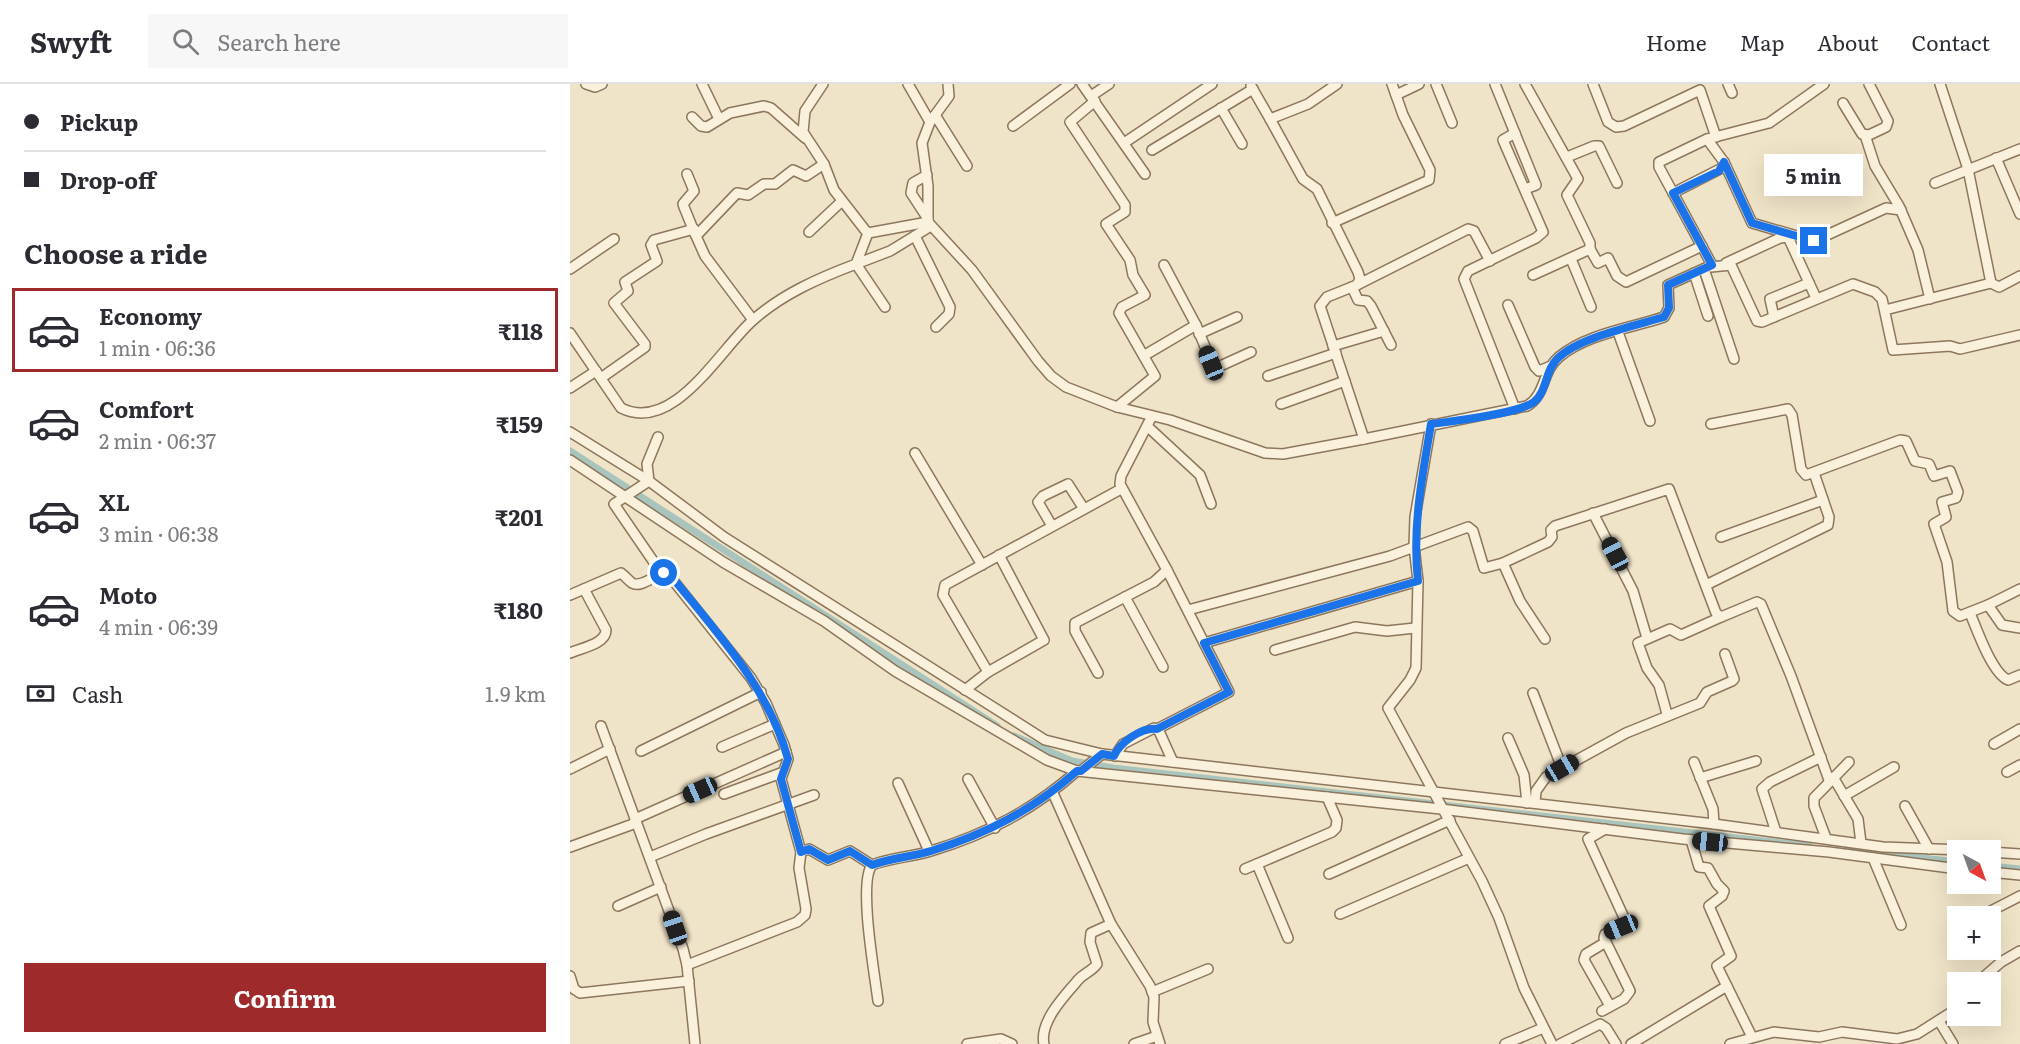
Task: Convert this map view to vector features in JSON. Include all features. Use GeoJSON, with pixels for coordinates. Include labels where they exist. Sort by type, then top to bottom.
{"type":"FeatureCollection","features":[{"type":"Feature","properties":{"kind":"street"},"geometry":{"type":"LineString","coordinates":[[586,84],[595,87],[602,84]]}},
{"type":"Feature","properties":{"kind":"street"},"geometry":{"type":"LineString","coordinates":[[702,84],[719,119]]}},
{"type":"Feature","properties":{"kind":"street"},"geometry":{"type":"LineString","coordinates":[[823,84],[805,111],[802,122],[803,132],[824,164],[834,190],[868,233]]}},
{"type":"Feature","properties":{"kind":"street"},"geometry":{"type":"LineString","coordinates":[[908,84],[967,166]]}},
{"type":"Feature","properties":{"kind":"street"},"geometry":{"type":"LineString","coordinates":[[570,333],[621,408],[633,414],[656,413],[679,399],[753,321],[807,283],[878,257],[915,236],[929,222],[927,175],[922,143],[933,119],[949,96],[948,84]]}},
{"type":"Feature","properties":{"kind":"street"},"geometry":{"type":"LineString","coordinates":[[1013,126],[1070,84]]}},
{"type":"Feature","properties":{"kind":"street"},"geometry":{"type":"LineString","coordinates":[[1082,84],[1145,174]]}},
{"type":"Feature","properties":{"kind":"street"},"geometry":{"type":"LineString","coordinates":[[1109,84],[1070,122],[1125,205],[1125,212],[1106,224],[1130,260],[1133,275],[1145,295],[1119,310],[1155,376],[1117,407]]}},
{"type":"Feature","properties":{"kind":"street"},"geometry":{"type":"LineString","coordinates":[[1124,143],[1212,84]]}},
{"type":"Feature","properties":{"kind":"street"},"geometry":{"type":"LineString","coordinates":[[1332,223],[1430,180],[1430,170],[1392,84]]}},
{"type":"Feature","properties":{"kind":"street"},"geometry":{"type":"LineString","coordinates":[[1396,95],[1419,84]]}},
{"type":"Feature","properties":{"kind":"street"},"geometry":{"type":"LineString","coordinates":[[1436,84],[1452,123]]}},
{"type":"Feature","properties":{"kind":"street"},"geometry":{"type":"LineString","coordinates":[[1495,84],[1515,134],[1503,140],[1543,232],[1536,238],[1468,271],[1464,279],[1515,408]]}},
{"type":"Feature","properties":{"kind":"street"},"geometry":{"type":"LineString","coordinates":[[1526,84],[1578,179],[1567,195],[1598,263],[1608,258],[1617,276],[1626,282],[1702,246]]}},
{"type":"Feature","properties":{"kind":"street"},"geometry":{"type":"LineString","coordinates":[[1593,84],[1608,122],[1616,127],[1624,126],[1698,87],[1711,138],[1752,223],[1814,241],[1886,208],[1901,210]]}},
{"type":"Feature","properties":{"kind":"street"},"geometry":{"type":"LineString","coordinates":[[1728,84],[1732,93]]}},
{"type":"Feature","properties":{"kind":"street"},"geometry":{"type":"LineString","coordinates":[[1734,359],[1702,246],[1659,167],[1659,162],[1711,138],[1769,123],[1824,84]]}},
{"type":"Feature","properties":{"kind":"street"},"geometry":{"type":"LineString","coordinates":[[1865,135],[1888,125],[1869,84]]}},
{"type":"Feature","properties":{"kind":"street"},"geometry":{"type":"LineString","coordinates":[[1940,84],[1968,169],[1991,283]]}},
{"type":"Feature","properties":{"kind":"street"},"geometry":{"type":"LineString","coordinates":[[1270,119],[1308,104],[1333,85]]}},
{"type":"Feature","properties":{"kind":"street"},"geometry":{"type":"LineString","coordinates":[[1152,150],[1221,108],[1252,86],[1303,179],[1317,189],[1358,272],[1360,279],[1355,286],[1358,300],[1367,301],[1371,306],[1391,345]]}},
{"type":"Feature","properties":{"kind":"street"},"geometry":{"type":"LineString","coordinates":[[1843,103],[1859,130],[1865,135],[1875,166],[1901,210],[1918,250],[1929,299]]}},
{"type":"Feature","properties":{"kind":"street"},"geometry":{"type":"LineString","coordinates":[[692,117],[701,126],[707,127],[730,113],[764,106],[771,108],[810,142]]}},
{"type":"Feature","properties":{"kind":"street"},"geometry":{"type":"LineString","coordinates":[[1221,108],[1242,144]]}},
{"type":"Feature","properties":{"kind":"street"},"geometry":{"type":"LineString","coordinates":[[1567,157],[1599,146],[1617,183]]}},
{"type":"Feature","properties":{"kind":"street"},"geometry":{"type":"LineString","coordinates":[[1935,183],[2020,148]]}},
{"type":"Feature","properties":{"kind":"street"},"geometry":{"type":"LineString","coordinates":[[1996,158],[2020,214]]}},
{"type":"Feature","properties":{"kind":"street"},"geometry":{"type":"LineString","coordinates":[[1673,193],[1719,171],[1724,162]]}},
{"type":"Feature","properties":{"kind":"street"},"geometry":{"type":"LineString","coordinates":[[570,388],[645,347],[614,303],[628,291],[625,282],[657,261],[651,245],[654,240],[695,232],[737,193],[748,195],[764,184],[775,184],[793,170],[806,176],[824,164]]}},
{"type":"Feature","properties":{"kind":"street"},"geometry":{"type":"LineString","coordinates":[[687,174],[694,191],[684,207],[705,256],[753,321]]}},
{"type":"Feature","properties":{"kind":"street"},"geometry":{"type":"LineString","coordinates":[[927,175],[913,183],[911,193],[929,222],[972,270],[1052,376],[1066,387],[1117,407],[1265,453],[1283,454],[1515,408],[1535,401],[1540,395],[1551,366]]}},
{"type":"Feature","properties":{"kind":"street"},"geometry":{"type":"LineString","coordinates":[[809,232],[842,201]]}},
{"type":"Feature","properties":{"kind":"street"},"geometry":{"type":"LineString","coordinates":[[868,233],[929,222]]}},
{"type":"Feature","properties":{"kind":"street"},"geometry":{"type":"LineString","coordinates":[[1364,439],[1322,315],[1322,301],[1468,229],[1474,231],[1490,261]]}},
{"type":"Feature","properties":{"kind":"street"},"geometry":{"type":"LineString","coordinates":[[856,264],[868,233]]}},
{"type":"Feature","properties":{"kind":"street"},"geometry":{"type":"LineString","coordinates":[[915,236],[950,307],[949,314],[936,327]]}},
{"type":"Feature","properties":{"kind":"street"},"geometry":{"type":"LineString","coordinates":[[1508,304],[1535,367],[1539,371],[1551,366],[1572,349],[1664,317],[1669,308],[1668,285],[1707,268],[1726,263],[1785,236],[1791,241],[1816,298]]}},
{"type":"Feature","properties":{"kind":"street"},"geometry":{"type":"LineString","coordinates":[[570,269],[614,239]]}},
{"type":"Feature","properties":{"kind":"street"},"geometry":{"type":"LineString","coordinates":[[1533,275],[1590,249]]}},
{"type":"Feature","properties":{"kind":"street"},"geometry":{"type":"LineString","coordinates":[[1571,259],[1591,307]]}},
{"type":"Feature","properties":{"kind":"street"},"geometry":{"type":"LineString","coordinates":[[1726,263],[1734,270],[1753,318],[1762,322],[1853,284],[1880,294],[1893,350],[1950,346],[1960,349],[2020,336]]}},
{"type":"Feature","properties":{"kind":"street"},"geometry":{"type":"LineString","coordinates":[[856,264],[885,307]]}},
{"type":"Feature","properties":{"kind":"street"},"geometry":{"type":"LineString","coordinates":[[1164,265],[1215,367],[1251,352]]}},
{"type":"Feature","properties":{"kind":"street"},"geometry":{"type":"LineString","coordinates":[[1694,273],[1708,316]]}},
{"type":"Feature","properties":{"kind":"street"},"geometry":{"type":"LineString","coordinates":[[1885,310],[1991,283],[1999,287],[2020,276]]}},
{"type":"Feature","properties":{"kind":"street"},"geometry":{"type":"LineString","coordinates":[[1774,317],[1770,299],[1809,283]]}},
{"type":"Feature","properties":{"kind":"street"},"geometry":{"type":"LineString","coordinates":[[1145,355],[1197,329],[1238,317]]}},
{"type":"Feature","properties":{"kind":"street"},"geometry":{"type":"LineString","coordinates":[[1268,376],[1384,331]]}},
{"type":"Feature","properties":{"kind":"street"},"geometry":{"type":"LineString","coordinates":[[1618,332],[1650,421]]}},
{"type":"Feature","properties":{"kind":"street"},"geometry":{"type":"LineString","coordinates":[[1281,404],[1345,381]]}},
{"type":"Feature","properties":{"kind":"street"},"geometry":{"type":"LineString","coordinates":[[1711,424],[1788,409],[1792,415],[1801,468],[1806,475],[1904,440],[1915,461],[1929,464],[1934,476],[1950,471],[1959,495],[1942,502],[1946,517],[1935,522],[1934,526],[1947,562],[1953,611],[1960,616],[1970,613],[2020,589]]}},
{"type":"Feature","properties":{"kind":"street"},"geometry":{"type":"LineString","coordinates":[[1114,756],[1123,744],[1229,692],[1167,570],[1121,489],[1121,476],[1152,416]]}},
{"type":"Feature","properties":{"kind":"street"},"geometry":{"type":"LineString","coordinates":[[1431,424],[1415,517],[1414,546],[1418,581],[1414,674],[1388,708],[1411,746],[1441,809],[1450,819],[1499,918],[1514,966],[1552,1044]]}},
{"type":"Feature","properties":{"kind":"street"},"geometry":{"type":"LineString","coordinates":[[1147,426],[1200,475],[1211,504]]}},
{"type":"Feature","properties":{"kind":"street"},"geometry":{"type":"LineString","coordinates":[[570,432],[647,482],[724,537],[1046,740],[1100,756],[1173,762],[1861,843],[1947,850]]}},
{"type":"Feature","properties":{"kind":"street"},"geometry":{"type":"LineString","coordinates":[[647,482],[647,464],[658,437]]}},
{"type":"Feature","properties":{"kind":"street"},"geometry":{"type":"LineString","coordinates":[[915,453],[982,565]]}},
{"type":"Feature","properties":{"kind":"street"},"geometry":{"type":"LineString","coordinates":[[570,460],[723,562],[824,621],[895,671],[1047,760],[1080,770],[1947,868]]}},
{"type":"Feature","properties":{"kind":"street"},"geometry":{"type":"LineString","coordinates":[[1706,585],[1828,525],[1829,517],[1814,472]]}},
{"type":"Feature","properties":{"kind":"street"},"geometry":{"type":"LineString","coordinates":[[647,482],[614,504],[616,510],[662,574],[672,577],[760,692],[786,752],[787,765],[781,773],[724,794]]}},
{"type":"Feature","properties":{"kind":"street"},"geometry":{"type":"LineString","coordinates":[[1052,526],[1038,502],[1053,490],[1068,484],[1084,509]]}},
{"type":"Feature","properties":{"kind":"street"},"geometry":{"type":"LineString","coordinates":[[988,672],[942,590],[951,581],[1121,489]]}},
{"type":"Feature","properties":{"kind":"street"},"geometry":{"type":"LineString","coordinates":[[1188,610],[1381,559],[1468,527],[1473,531],[1484,568],[1503,563],[1548,542],[1552,537],[1551,530],[1555,526],[1669,489],[1716,613],[1721,617]]}},
{"type":"Feature","properties":{"kind":"street"},"geometry":{"type":"LineString","coordinates":[[1721,537],[1823,500]]}},
{"type":"Feature","properties":{"kind":"street"},"geometry":{"type":"LineString","coordinates":[[1593,513],[1633,591],[1647,638]]}},
{"type":"Feature","properties":{"kind":"street"},"geometry":{"type":"LineString","coordinates":[[965,690],[988,672],[1044,640],[999,555]]}},
{"type":"Feature","properties":{"kind":"street"},"geometry":{"type":"LineString","coordinates":[[1503,563],[1520,601],[1545,639]]}},
{"type":"Feature","properties":{"kind":"street"},"geometry":{"type":"LineString","coordinates":[[1098,673],[1075,631],[1075,623],[1154,582],[1167,570]]}},
{"type":"Feature","properties":{"kind":"street"},"geometry":{"type":"LineString","coordinates":[[570,595],[621,573],[633,584],[638,585],[662,574]]}},
{"type":"Feature","properties":{"kind":"street"},"geometry":{"type":"LineString","coordinates":[[1204,643],[1418,581]]}},
{"type":"Feature","properties":{"kind":"street"},"geometry":{"type":"LineString","coordinates":[[570,653],[602,640],[606,635],[606,630],[584,589]]}},
{"type":"Feature","properties":{"kind":"street"},"geometry":{"type":"LineString","coordinates":[[1125,597],[1163,667]]}},
{"type":"Feature","properties":{"kind":"street"},"geometry":{"type":"LineString","coordinates":[[1667,714],[1659,685],[1647,668],[1637,646],[1638,643],[1670,629],[1681,635],[1757,602],[1761,604],[1821,758],[1831,779],[1844,795],[1858,819],[1861,843]]}},
{"type":"Feature","properties":{"kind":"street"},"geometry":{"type":"LineString","coordinates":[[1988,605],[2002,625],[2020,628]]}},
{"type":"Feature","properties":{"kind":"street"},"geometry":{"type":"LineString","coordinates":[[1970,613],[1986,652],[2003,678],[2008,680],[2020,675]]}},
{"type":"Feature","properties":{"kind":"street"},"geometry":{"type":"LineString","coordinates":[[1275,650],[1354,627],[1387,631],[1415,628]]}},
{"type":"Feature","properties":{"kind":"street"},"geometry":{"type":"LineString","coordinates":[[1531,803],[1538,786],[1546,777],[1605,742],[1667,714],[1700,703],[1707,692],[1732,681],[1733,676],[1725,654]]}},
{"type":"Feature","properties":{"kind":"street"},"geometry":{"type":"LineString","coordinates":[[641,752],[760,692]]}},
{"type":"Feature","properties":{"kind":"street"},"geometry":{"type":"LineString","coordinates":[[1533,693],[1562,768]]}},
{"type":"Feature","properties":{"kind":"street"},"geometry":{"type":"LineString","coordinates":[[722,747],[775,724]]}},
{"type":"Feature","properties":{"kind":"street"},"geometry":{"type":"LineString","coordinates":[[602,726],[687,965],[695,1044]]}},
{"type":"Feature","properties":{"kind":"street"},"geometry":{"type":"LineString","coordinates":[[1157,729],[1173,762]]}},
{"type":"Feature","properties":{"kind":"street"},"geometry":{"type":"LineString","coordinates":[[1994,744],[2020,729]]}},
{"type":"Feature","properties":{"kind":"street"},"geometry":{"type":"LineString","coordinates":[[1508,738],[1524,775],[1531,803]]}},
{"type":"Feature","properties":{"kind":"street"},"geometry":{"type":"LineString","coordinates":[[570,769],[610,749]]}},
{"type":"Feature","properties":{"kind":"street"},"geometry":{"type":"LineString","coordinates":[[570,848],[786,752]]}},
{"type":"Feature","properties":{"kind":"street"},"geometry":{"type":"LineString","coordinates":[[878,1001],[870,940],[867,888],[868,870],[872,865],[929,851],[995,828],[1053,792],[1100,756]]}},
{"type":"Feature","properties":{"kind":"street"},"geometry":{"type":"LineString","coordinates":[[1776,832],[1762,789],[1770,782],[1821,758]]}},
{"type":"Feature","properties":{"kind":"street"},"geometry":{"type":"LineString","coordinates":[[1700,778],[1756,761]]}},
{"type":"Feature","properties":{"kind":"street"},"geometry":{"type":"LineString","coordinates":[[1694,762],[1713,809],[1714,824]]}},
{"type":"Feature","properties":{"kind":"street"},"geometry":{"type":"LineString","coordinates":[[1826,838],[1814,806],[1814,798],[1849,762]]}},
{"type":"Feature","properties":{"kind":"street"},"geometry":{"type":"LineString","coordinates":[[2007,772],[2020,765]]}},
{"type":"Feature","properties":{"kind":"street"},"geometry":{"type":"LineString","coordinates":[[1844,795],[1894,767]]}},
{"type":"Feature","properties":{"kind":"street"},"geometry":{"type":"LineString","coordinates":[[687,965],[802,919],[806,909],[799,868],[801,852],[781,773]]}},
{"type":"Feature","properties":{"kind":"street"},"geometry":{"type":"LineString","coordinates":[[968,780],[995,828]]}},
{"type":"Feature","properties":{"kind":"street"},"geometry":{"type":"LineString","coordinates":[[898,783],[929,851]]}},
{"type":"Feature","properties":{"kind":"street"},"geometry":{"type":"LineString","coordinates":[[1053,792],[1111,924],[1152,992],[1152,1022],[1158,1040],[1134,1044]]}},
{"type":"Feature","properties":{"kind":"street"},"geometry":{"type":"LineString","coordinates":[[650,858],[814,795]]}},
{"type":"Feature","properties":{"kind":"street"},"geometry":{"type":"LineString","coordinates":[[1245,868],[1336,828],[1337,820],[1327,797]]}},
{"type":"Feature","properties":{"kind":"street"},"geometry":{"type":"LineString","coordinates":[[1905,806],[1929,849]]}},
{"type":"Feature","properties":{"kind":"street"},"geometry":{"type":"LineString","coordinates":[[1329,874],[1450,819]]}},
{"type":"Feature","properties":{"kind":"street"},"geometry":{"type":"LineString","coordinates":[[1605,828],[1590,837],[1589,844],[1626,922],[1621,927],[1605,934],[1606,942],[1630,991],[1624,999],[1606,1008],[1584,960],[1586,954],[1606,942]]}},
{"type":"Feature","properties":{"kind":"street"},"geometry":{"type":"LineString","coordinates":[[1690,840],[1699,867],[1708,868],[1717,885],[1724,891],[1722,896],[1709,906],[1731,956],[1717,966],[1752,1036]]}},
{"type":"Feature","properties":{"kind":"street"},"geometry":{"type":"LineString","coordinates":[[801,852],[809,849],[828,860],[850,851],[872,865]]}},
{"type":"Feature","properties":{"kind":"street"},"geometry":{"type":"LineString","coordinates":[[2001,853],[2020,854]]}},
{"type":"Feature","properties":{"kind":"street"},"geometry":{"type":"LineString","coordinates":[[1340,914],[1469,858]]}},
{"type":"Feature","properties":{"kind":"street"},"geometry":{"type":"LineString","coordinates":[[1873,858],[1901,925]]}},
{"type":"Feature","properties":{"kind":"street"},"geometry":{"type":"LineString","coordinates":[[1257,864],[1288,939]]}},
{"type":"Feature","properties":{"kind":"street"},"geometry":{"type":"LineString","coordinates":[[2001,873],[2020,875]]}},
{"type":"Feature","properties":{"kind":"street"},"geometry":{"type":"LineString","coordinates":[[618,906],[661,887]]}},
{"type":"Feature","properties":{"kind":"street"},"geometry":{"type":"LineString","coordinates":[[2000,906],[2020,896]]}},
{"type":"Feature","properties":{"kind":"street"},"geometry":{"type":"LineString","coordinates":[[1044,1044],[1042,1034],[1049,1019],[1079,980],[1097,964],[1090,942],[1091,933],[1111,924]]}},
{"type":"Feature","properties":{"kind":"street"},"geometry":{"type":"LineString","coordinates":[[1990,972],[2020,951]]}},
{"type":"Feature","properties":{"kind":"street"},"geometry":{"type":"LineString","coordinates":[[1152,992],[1208,969]]}},
{"type":"Feature","properties":{"kind":"street"},"geometry":{"type":"LineString","coordinates":[[570,976],[574,989],[580,993],[689,981]]}},
{"type":"Feature","properties":{"kind":"street"},"geometry":{"type":"LineString","coordinates":[[1631,1044],[1726,986]]}},
{"type":"Feature","properties":{"kind":"street"},"geometry":{"type":"LineString","coordinates":[[1735,1043],[1752,1036],[1786,1032],[1819,1037],[1842,1032],[1897,1039],[1917,1034],[1947,1016]]}},
{"type":"Feature","properties":{"kind":"street"},"geometry":{"type":"LineString","coordinates":[[1940,1021],[1953,1044]]}},
{"type":"Feature","properties":{"kind":"street"},"geometry":{"type":"LineString","coordinates":[[1560,1044],[1600,1024],[1606,1028],[1616,1044]]}},
{"type":"Feature","properties":{"kind":"street"},"geometry":{"type":"LineString","coordinates":[[1505,1044],[1543,1028]]}},
{"type":"Feature","properties":{"kind":"street"},"geometry":{"type":"LineString","coordinates":[[967,1044],[1001,1039],[1012,1044]]}},
{"type":"Feature","properties":{"kind":"waterway"},"geometry":{"type":"LineString","coordinates":[[570,451],[997,726]]}},
{"type":"Feature","properties":{"kind":"waterway"},"geometry":{"type":"LineString","coordinates":[[1014,736],[1072,761],[1113,768],[1809,846]]}},
{"type":"Feature","properties":{"kind":"waterway"},"geometry":{"type":"LineString","coordinates":[[1850,850],[1947,861]]}},
{"type":"Feature","properties":{"kind":"waterway"},"geometry":{"type":"LineString","coordinates":[[2001,867],[2020,869]]}},
{"type":"Feature","properties":{"kind":"route"},"geometry":{"type":"LineString","coordinates":[[664,573],[672,577],[727,646],[766,703],[788,759],[781,773],[781,779],[801,852],[809,849],[828,860],[850,851],[872,865],[929,851],[979,835],[1006,823],[1036,805],[1077,771],[1081,771],[1102,754],[1114,756],[1118,748],[1128,740],[1152,728],[1157,729],[1229,692],[1204,643],[1418,581],[1414,546],[1415,517],[1431,424],[1527,406],[1540,395],[1551,366],[1559,357],[1594,339],[1664,317],[1669,308],[1666,289],[1668,285],[1672,281],[1712,265],[1673,193],[1719,171],[1724,162],[1752,223],[1814,241]]}}]}
